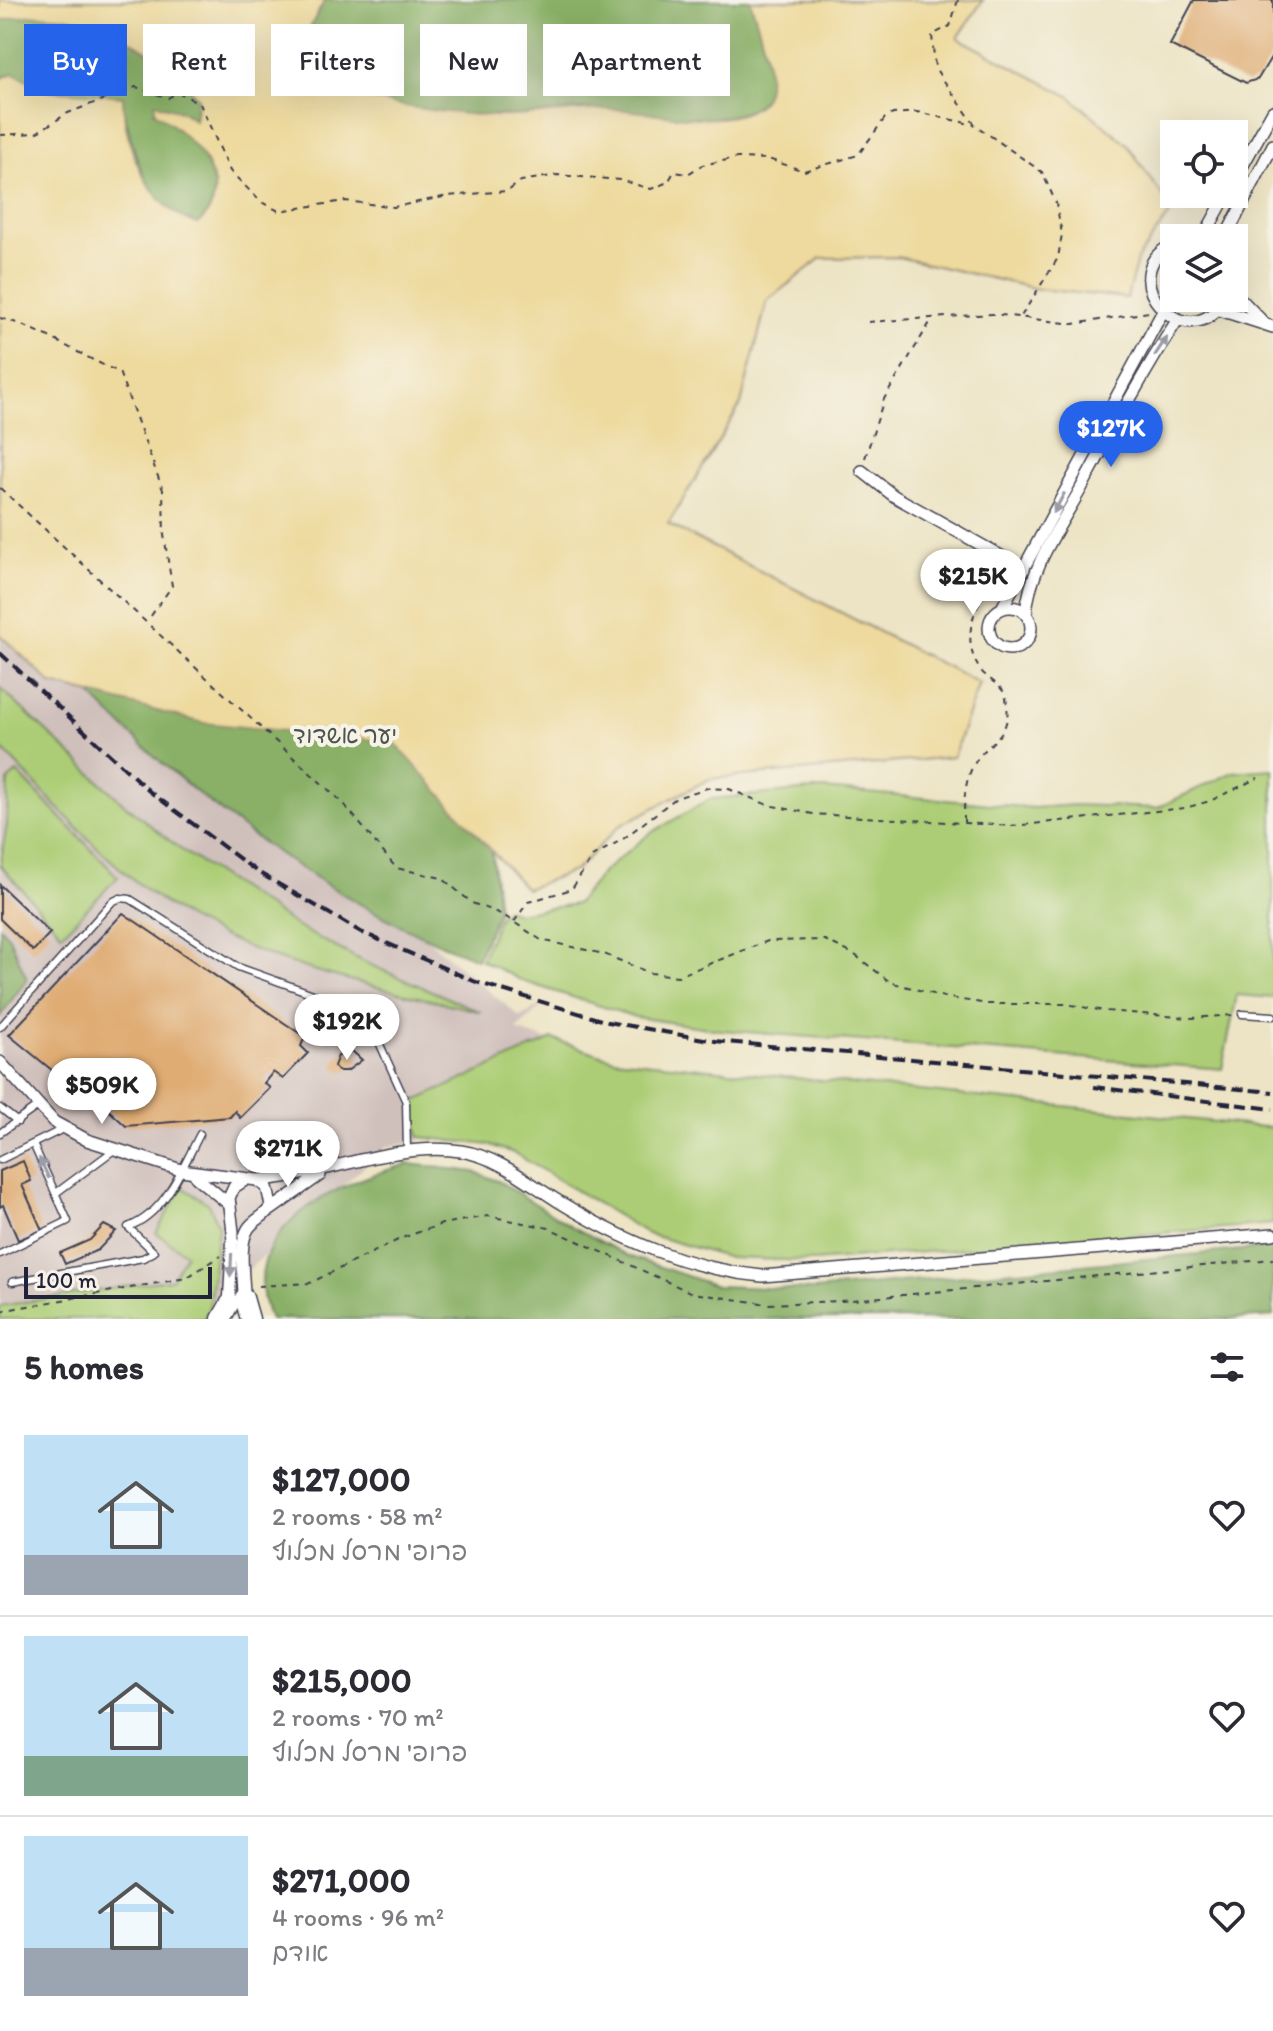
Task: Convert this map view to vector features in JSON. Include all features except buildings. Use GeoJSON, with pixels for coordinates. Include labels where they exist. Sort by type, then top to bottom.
{"type":"FeatureCollection","features":[{"type":"Feature","properties":{"kind":"highway"},"geometry":{"type":"LineString","coordinates":[[231,1310],[250,1319]]}},
{"type":"Feature","properties":{"kind":"street"},"geometry":{"type":"LineString","coordinates":[[1248,156],[1273,111]]}},
{"type":"Feature","properties":{"kind":"street"},"geometry":{"type":"LineString","coordinates":[[1232,224],[1273,145]]}},
{"type":"Feature","properties":{"kind":"street"},"geometry":{"type":"LineString","coordinates":[[1160,253],[1150,272],[1151,293],[1160,306]]}},
{"type":"Feature","properties":{"kind":"street"},"geometry":{"type":"LineString","coordinates":[[1248,306],[1268,325]]}},
{"type":"Feature","properties":{"kind":"street"},"geometry":{"type":"LineString","coordinates":[[1162,312],[1024,569],[989,624],[991,638],[1001,648],[1015,649],[1027,641],[1031,627],[1026,614],[1030,588],[1047,550],[1178,319]]}},
{"type":"Feature","properties":{"kind":"street"},"geometry":{"type":"LineString","coordinates":[[1165,312],[1178,319],[1199,320],[1212,312]]}},
{"type":"Feature","properties":{"kind":"street"},"geometry":{"type":"LineString","coordinates":[[1227,312],[1268,325]]}},
{"type":"Feature","properties":{"kind":"street"},"geometry":{"type":"LineString","coordinates":[[862,471],[894,496],[1024,569]]}},
{"type":"Feature","properties":{"kind":"street"},"geometry":{"type":"LineString","coordinates":[[1002,608],[1015,607],[1026,614]]}},
{"type":"Feature","properties":{"kind":"street"},"geometry":{"type":"LineString","coordinates":[[0,1062],[19,1087],[65,1128],[204,1180],[241,1219],[257,1221]]}},
{"type":"Feature","properties":{"kind":"street"},"geometry":{"type":"LineString","coordinates":[[0,1074],[19,1087]]}},
{"type":"Feature","properties":{"kind":"street"},"geometry":{"type":"LineString","coordinates":[[181,1170],[251,1180],[330,1171],[407,1151],[461,1151],[498,1162],[585,1217],[643,1247],[737,1274],[787,1276],[1273,1234]]}},
{"type":"Feature","properties":{"kind":"street"},"geometry":{"type":"LineString","coordinates":[[231,1310],[248,1230],[268,1212],[330,1171]]}},
{"type":"Feature","properties":{"kind":"street"},"geometry":{"type":"LineString","coordinates":[[231,1310],[231,1192],[251,1180]]}},
{"type":"Feature","properties":{"kind":"street"},"geometry":{"type":"LineString","coordinates":[[251,1180],[271,1193],[268,1212]]}},
{"type":"Feature","properties":{"kind":"street"},"geometry":{"type":"LineString","coordinates":[[231,1310],[244,1319]]}},
{"type":"Feature","properties":{"kind":"lane"},"geometry":{"type":"LineString","coordinates":[[0,1027],[112,902],[120,898],[130,899],[238,967],[352,1008],[367,1018],[406,1102],[407,1151]]}},
{"type":"Feature","properties":{"kind":"lane"},"geometry":{"type":"LineString","coordinates":[[1242,1014],[1273,1016]]}},
{"type":"Feature","properties":{"kind":"lane"},"geometry":{"type":"LineString","coordinates":[[0,1133],[38,1106]]}},
{"type":"Feature","properties":{"kind":"lane"},"geometry":{"type":"LineString","coordinates":[[0,1108],[18,1122]]}},
{"type":"Feature","properties":{"kind":"lane"},"geometry":{"type":"LineString","coordinates":[[0,1160],[65,1128]]}},
{"type":"Feature","properties":{"kind":"lane"},"geometry":{"type":"LineString","coordinates":[[12,1282],[143,1258],[154,1252],[128,1227],[144,1221],[155,1211],[200,1134]]}},
{"type":"Feature","properties":{"kind":"lane"},"geometry":{"type":"LineString","coordinates":[[0,1254],[68,1221],[33,1144]]}},
{"type":"Feature","properties":{"kind":"lane"},"geometry":{"type":"LineString","coordinates":[[56,1193],[115,1149]]}},
{"type":"Feature","properties":{"kind":"path"},"geometry":{"type":"LineString","coordinates":[[958,0],[950,26],[932,35],[935,68],[975,125],[1042,172],[1058,211],[1062,234],[1058,258],[1020,318]]}},
{"type":"Feature","properties":{"kind":"path"},"geometry":{"type":"LineString","coordinates":[[0,135],[36,133],[68,113],[136,87],[168,98],[178,92],[200,104],[230,171],[261,202],[279,211],[345,201],[394,207],[448,196],[508,191],[521,181],[557,175],[620,180],[651,189],[668,182],[674,172],[688,174],[702,165],[737,158],[768,159],[804,171],[858,155],[885,118],[893,114],[917,112],[975,125]]}},
{"type":"Feature","properties":{"kind":"path"},"geometry":{"type":"LineString","coordinates":[[868,322],[993,314],[1074,324],[1160,311]]}},
{"type":"Feature","properties":{"kind":"path"},"geometry":{"type":"LineString","coordinates":[[0,318],[22,323],[78,356],[119,372],[163,490],[164,535],[172,586],[147,621]]}},
{"type":"Feature","properties":{"kind":"path"},"geometry":{"type":"LineString","coordinates":[[862,471],[884,399],[933,319]]}},
{"type":"Feature","properties":{"kind":"path"},"geometry":{"type":"LineString","coordinates":[[0,488],[344,804],[396,868],[442,878],[472,903],[554,945],[604,954],[638,970],[663,976],[690,974],[768,941],[805,938],[840,946],[874,972],[909,989],[966,1001],[1065,1004],[1105,1011],[1191,1018],[1242,1014]]}},
{"type":"Feature","properties":{"kind":"path"},"geometry":{"type":"LineString","coordinates":[[964,822],[967,779],[976,760],[999,739],[1008,710],[1001,687],[979,667],[971,643],[971,623],[987,590],[1010,593]]}},
{"type":"Feature","properties":{"kind":"path"},"geometry":{"type":"LineString","coordinates":[[514,923],[528,902],[572,889],[592,857],[623,839],[666,805],[699,790],[729,789],[781,809],[822,815],[1026,826],[1170,810],[1210,801],[1258,778]]}},
{"type":"Feature","properties":{"kind":"path"},"geometry":{"type":"LineString","coordinates":[[0,1311],[186,1278],[232,1249]]}},
{"type":"Feature","properties":{"kind":"shaded area"},"geometry":{"type":"Polygon","coordinates":[[[0,582],[520,1017],[545,1003],[516,1030],[548,1040],[458,1081],[417,1118],[419,1143],[387,1146],[193,1319],[0,1319],[0,582]]]}},
{"type":"Feature","properties":{"kind":"green space"},"geometry":{"type":"Polygon","coordinates":[[[325,0],[750,0],[765,51],[767,91],[763,100],[748,111],[704,119],[584,109],[542,115],[424,110],[358,96],[404,96],[404,24],[312,24],[325,0]]]}},
{"type":"Feature","properties":{"kind":"green space"},"geometry":{"type":"Polygon","coordinates":[[[54,6],[104,24],[24,24],[24,78],[14,73],[0,78],[0,21],[25,8],[54,6]]]}},
{"type":"Feature","properties":{"kind":"green space"},"geometry":{"type":"Polygon","coordinates":[[[127,36],[143,46],[143,96],[198,98],[195,121],[183,112],[155,112],[195,147],[212,177],[214,193],[210,209],[198,224],[179,216],[152,190],[136,156],[122,99],[98,96],[127,96],[127,36]]]}},
{"type":"Feature","properties":{"kind":"green space","name":"יער אשדוד"},"geometry":{"type":"Polygon","coordinates":[[[465,593],[498,911],[477,959],[354,901],[276,852],[168,768],[54,659],[465,593]]]}},
{"type":"Feature","properties":{"kind":"green space"},"geometry":{"type":"Polygon","coordinates":[[[0,688],[125,805],[183,851],[301,929],[366,963],[481,1012],[366,985],[290,963],[218,934],[157,898],[86,837],[0,747],[0,688]]]}},
{"type":"Feature","properties":{"kind":"green space"},"geometry":{"type":"Polygon","coordinates":[[[1273,769],[1273,998],[1237,995],[1222,1069],[721,1030],[635,1017],[525,982],[481,960],[499,916],[507,909],[517,913],[576,904],[603,872],[649,834],[710,799],[824,789],[1034,808],[1075,805],[1157,808],[1233,772],[1273,769]]]}},
{"type":"Feature","properties":{"kind":"green space"},"geometry":{"type":"Polygon","coordinates":[[[17,772],[118,877],[62,934],[0,865],[7,825],[8,781],[17,772]]]}},
{"type":"Feature","properties":{"kind":"green space"},"geometry":{"type":"Polygon","coordinates":[[[0,927],[9,937],[27,979],[0,1016],[0,927]]]}},
{"type":"Feature","properties":{"kind":"green space"},"geometry":{"type":"Polygon","coordinates":[[[552,1039],[614,1059],[1273,1128],[1273,1224],[814,1261],[729,1258],[648,1234],[514,1153],[490,1145],[419,1137],[413,1102],[552,1039]]]}},
{"type":"Feature","properties":{"kind":"green space"},"geometry":{"type":"Polygon","coordinates":[[[409,1164],[475,1172],[500,1182],[573,1227],[628,1256],[716,1286],[814,1290],[1273,1247],[1273,1316],[1225,1319],[270,1319],[262,1287],[266,1259],[279,1235],[299,1214],[324,1197],[352,1183],[409,1164]]]}},
{"type":"Feature","properties":{"kind":"green space"},"geometry":{"type":"Polygon","coordinates":[[[182,1187],[209,1204],[218,1226],[209,1307],[204,1319],[0,1319],[0,1306],[171,1279],[186,1254],[156,1233],[182,1187]]]}},
{"type":"Feature","properties":{"kind":"sand"},"geometry":{"type":"Polygon","coordinates":[[[0,0],[325,0],[312,24],[271,24],[271,96],[362,96],[418,108],[476,115],[510,116],[610,109],[712,118],[750,110],[763,100],[767,91],[765,51],[750,0],[983,0],[958,38],[1069,96],[1127,144],[1160,192],[1160,208],[1172,210],[1137,260],[1127,298],[1038,289],[898,257],[821,258],[767,301],[741,404],[668,524],[979,683],[953,757],[709,779],[619,826],[576,870],[526,889],[394,742],[204,723],[52,684],[0,635],[0,79],[14,73],[24,78],[24,96],[123,96],[128,135],[142,173],[165,204],[180,216],[198,224],[210,209],[214,193],[213,178],[206,162],[183,134],[155,112],[155,103],[183,112],[195,121],[196,96],[255,96],[255,24],[143,24],[143,49],[127,39],[127,24],[93,24],[57,16],[29,16],[0,21],[0,0]]]}},
{"type":"Feature","properties":{"kind":"railway"},"geometry":{"type":"LineString","coordinates":[[0,653],[149,791],[256,871],[361,932],[476,982],[608,1022],[715,1041],[1273,1092]]}},
{"type":"Feature","properties":{"kind":"railway"},"geometry":{"type":"LineString","coordinates":[[1094,1087],[1273,1109]]}}]}
